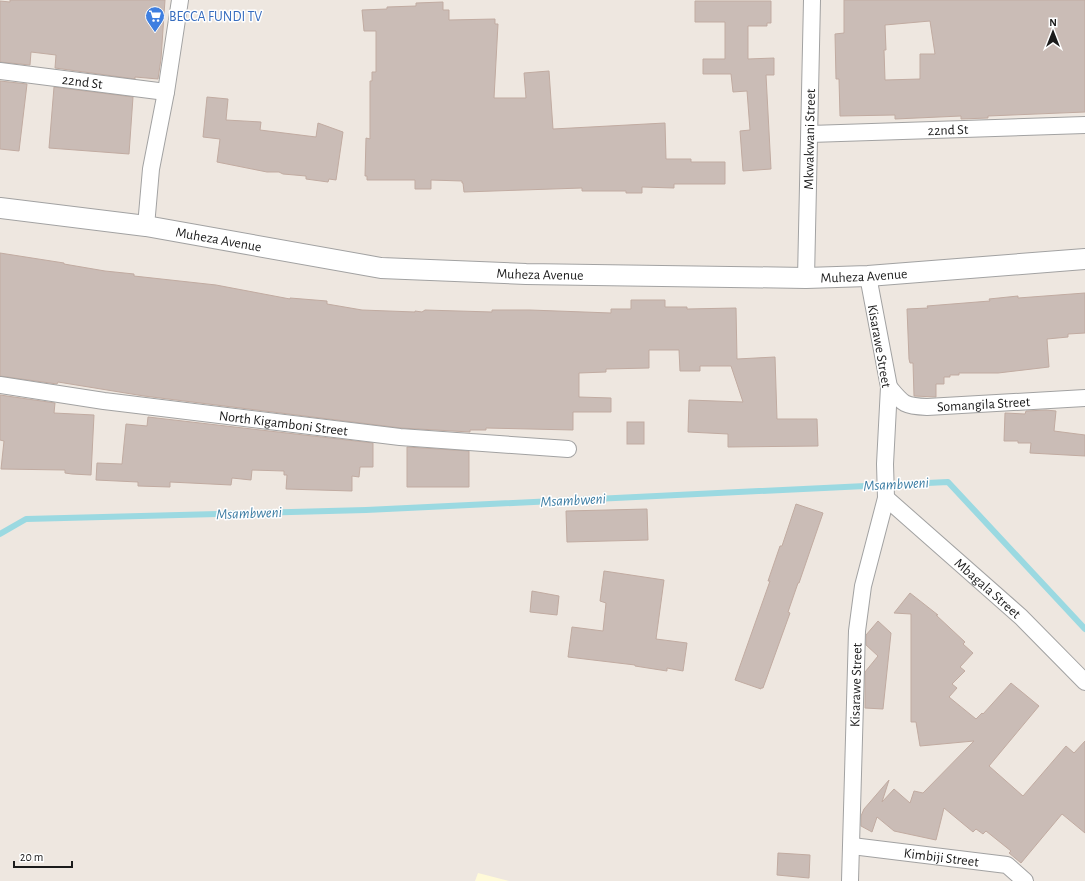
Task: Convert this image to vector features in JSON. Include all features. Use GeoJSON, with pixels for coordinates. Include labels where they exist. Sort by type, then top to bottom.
{"type":"FeatureCollection","features":[{"type":"Feature","properties":{"kind":"street"},"geometry":{"type":"LineString","coordinates":[[146,226],[151,169],[166,92],[180,0]]}},
{"type":"Feature","properties":{"kind":"street","name":"Mkwakwani Street"},"geometry":{"type":"LineString","coordinates":[[806,278],[812,0]]}},
{"type":"Feature","properties":{"kind":"street","name":"22nd St"},"geometry":{"type":"LineString","coordinates":[[0,71],[166,92]]}},
{"type":"Feature","properties":{"kind":"street","name":"22nd St"},"geometry":{"type":"LineString","coordinates":[[810,134],[1085,125]]}},
{"type":"Feature","properties":{"kind":"street","name":"Muheza Avenue"},"geometry":{"type":"LineString","coordinates":[[0,208],[146,226],[381,268],[526,274],[806,278],[868,276],[1085,259]]}},
{"type":"Feature","properties":{"kind":"street","name":"Kisarawe Street"},"geometry":{"type":"LineString","coordinates":[[850,881],[857,631],[863,586],[886,495],[889,387],[868,276]]}},
{"type":"Feature","properties":{"kind":"street","name":"North Kigamboni Street"},"geometry":{"type":"LineString","coordinates":[[0,384],[104,401],[400,437],[568,449]]}},
{"type":"Feature","properties":{"kind":"street","name":"Somangila Street"},"geometry":{"type":"LineString","coordinates":[[889,387],[903,404],[913,407],[1085,398]]}},
{"type":"Feature","properties":{"kind":"street","name":"Mbagala Street"},"geometry":{"type":"LineString","coordinates":[[886,495],[1021,617],[1085,682]]}},
{"type":"Feature","properties":{"kind":"street","name":"Kimbiji Street"},"geometry":{"type":"LineString","coordinates":[[852,846],[1008,865],[1025,881]]}},
{"type":"Feature","properties":{"kind":"shaded area"},"geometry":{"type":"Polygon","coordinates":[[[478,873],[509,881],[475,881],[478,873]]]}},
{"type":"Feature","properties":{"kind":"building"},"geometry":{"type":"Polygon","coordinates":[[[10,0],[165,0],[161,59],[158,79],[135,77],[135,79],[55,68],[56,55],[31,52],[30,65],[0,62],[0,1],[10,2],[10,0]]]}},
{"type":"Feature","properties":{"kind":"building"},"geometry":{"type":"Polygon","coordinates":[[[844,0],[1085,0],[1085,112],[988,116],[988,118],[961,119],[961,116],[895,119],[895,115],[840,116],[839,79],[836,79],[835,34],[844,33],[844,0]],[[930,21],[885,25],[885,80],[920,79],[920,54],[935,54],[930,21]]]}},
{"type":"Feature","properties":{"kind":"building"},"geometry":{"type":"Polygon","coordinates":[[[695,1],[771,1],[771,23],[767,23],[767,26],[748,26],[748,59],[774,58],[774,75],[766,75],[771,169],[743,171],[740,131],[750,130],[747,91],[733,92],[731,74],[703,74],[703,59],[725,59],[725,22],[695,22],[695,1]]]}},
{"type":"Feature","properties":{"kind":"building"},"geometry":{"type":"Polygon","coordinates":[[[443,2],[443,10],[449,10],[449,20],[495,19],[495,24],[498,24],[494,98],[526,98],[524,73],[549,71],[553,129],[665,123],[666,159],[691,159],[691,162],[725,162],[725,184],[674,184],[674,188],[642,187],[642,193],[626,193],[626,191],[582,191],[582,188],[464,192],[462,181],[431,180],[431,189],[415,189],[415,180],[367,180],[367,176],[365,176],[366,138],[370,139],[370,81],[372,81],[372,72],[376,72],[376,31],[364,31],[362,10],[416,6],[416,3],[443,2]]]}},
{"type":"Feature","properties":{"kind":"building"},"geometry":{"type":"Polygon","coordinates":[[[0,81],[27,84],[19,151],[0,149],[0,81]]]}},
{"type":"Feature","properties":{"kind":"building"},"geometry":{"type":"Polygon","coordinates":[[[54,87],[133,97],[129,154],[49,148],[54,87]]]}},
{"type":"Feature","properties":{"kind":"building"},"geometry":{"type":"Polygon","coordinates":[[[207,97],[228,99],[226,120],[261,122],[260,130],[316,137],[318,123],[343,132],[336,180],[329,179],[328,182],[306,179],[306,176],[283,174],[279,172],[267,172],[217,162],[220,139],[203,137],[207,97]]]}},
{"type":"Feature","properties":{"kind":"building"},"geometry":{"type":"Polygon","coordinates":[[[0,253],[105,271],[134,274],[134,276],[216,285],[290,299],[327,301],[327,304],[362,310],[492,312],[492,310],[530,310],[611,313],[611,309],[631,309],[631,300],[665,300],[665,307],[687,307],[687,309],[736,308],[737,359],[775,357],[777,419],[817,419],[818,446],[728,447],[728,434],[688,432],[689,400],[743,402],[731,366],[700,366],[700,371],[680,371],[679,350],[649,350],[649,368],[606,369],[606,372],[579,373],[579,397],[611,398],[611,412],[573,412],[573,430],[486,428],[486,430],[470,430],[470,432],[401,428],[144,396],[58,382],[57,384],[0,376],[0,253]]]}},
{"type":"Feature","properties":{"kind":"building"},"geometry":{"type":"Polygon","coordinates":[[[1085,293],[1085,333],[1068,334],[1068,337],[1047,339],[1049,367],[998,373],[959,373],[959,375],[944,377],[944,384],[936,384],[936,397],[914,396],[913,363],[910,363],[909,359],[907,309],[990,301],[989,299],[1018,296],[1018,298],[1085,293]]]}},
{"type":"Feature","properties":{"kind":"building"},"geometry":{"type":"Polygon","coordinates":[[[0,395],[55,403],[54,413],[94,415],[91,475],[65,473],[65,470],[1,469],[4,441],[0,440],[0,395]]]}},
{"type":"Feature","properties":{"kind":"building"},"geometry":{"type":"Polygon","coordinates":[[[1026,411],[1056,411],[1054,431],[1085,435],[1085,456],[1030,453],[1031,443],[1004,441],[1005,413],[1025,414],[1026,411]]]}},
{"type":"Feature","properties":{"kind":"building"},"geometry":{"type":"Polygon","coordinates":[[[148,417],[373,443],[373,467],[360,467],[359,477],[352,476],[352,491],[286,489],[287,475],[284,475],[284,471],[252,470],[251,480],[232,478],[231,485],[170,482],[170,487],[138,486],[138,482],[96,480],[97,463],[122,464],[126,424],[147,426],[148,417]]]}},
{"type":"Feature","properties":{"kind":"building"},"geometry":{"type":"Polygon","coordinates":[[[627,422],[644,422],[644,444],[627,444],[627,422]]]}},
{"type":"Feature","properties":{"kind":"building"},"geometry":{"type":"Polygon","coordinates":[[[407,447],[469,451],[469,487],[407,487],[407,447]]]}},
{"type":"Feature","properties":{"kind":"building"},"geometry":{"type":"Polygon","coordinates":[[[796,504],[823,513],[788,612],[790,613],[763,688],[761,689],[735,680],[770,581],[768,581],[780,546],[782,546],[796,504]]]}},
{"type":"Feature","properties":{"kind":"building"},"geometry":{"type":"Polygon","coordinates":[[[647,509],[648,540],[567,542],[566,511],[647,509]]]}},
{"type":"Feature","properties":{"kind":"building"},"geometry":{"type":"Polygon","coordinates":[[[604,571],[664,580],[656,639],[687,643],[683,671],[667,668],[667,671],[635,665],[568,657],[572,627],[603,631],[606,603],[600,601],[604,571]]]}},
{"type":"Feature","properties":{"kind":"building"},"geometry":{"type":"Polygon","coordinates":[[[532,591],[559,596],[557,615],[530,612],[532,591]]]}},
{"type":"Feature","properties":{"kind":"building"},"geometry":{"type":"Polygon","coordinates":[[[910,593],[938,615],[936,615],[965,642],[963,644],[973,653],[960,667],[965,671],[952,684],[957,688],[949,697],[976,719],[982,713],[983,714],[1011,683],[1039,706],[989,766],[1023,796],[1066,746],[1074,753],[1085,741],[1085,833],[1062,814],[1021,863],[1009,853],[1011,851],[986,831],[983,834],[976,829],[973,832],[944,808],[936,840],[894,831],[877,817],[872,832],[861,826],[861,816],[864,809],[889,780],[882,802],[894,789],[910,803],[914,791],[923,793],[974,741],[920,746],[916,722],[911,722],[911,614],[894,613],[910,593]]]}},
{"type":"Feature","properties":{"kind":"building"},"geometry":{"type":"Polygon","coordinates":[[[878,621],[891,633],[883,709],[865,708],[865,672],[878,656],[866,645],[866,635],[878,621]]]}},
{"type":"Feature","properties":{"kind":"building"},"geometry":{"type":"Polygon","coordinates":[[[778,853],[810,855],[809,878],[777,875],[778,853]]]}},
{"type":"Feature","properties":{"kind":"waterway","name":"Msambweni"},"geometry":{"type":"LineString","coordinates":[[0,534],[26,519],[366,510],[948,482],[1085,629]]}},
{"type":"Feature","properties":{"kind":"place","name":"BECCA FUNDI TV"},"geometry":{"type":"Point","coordinates":[155,33]}}]}
